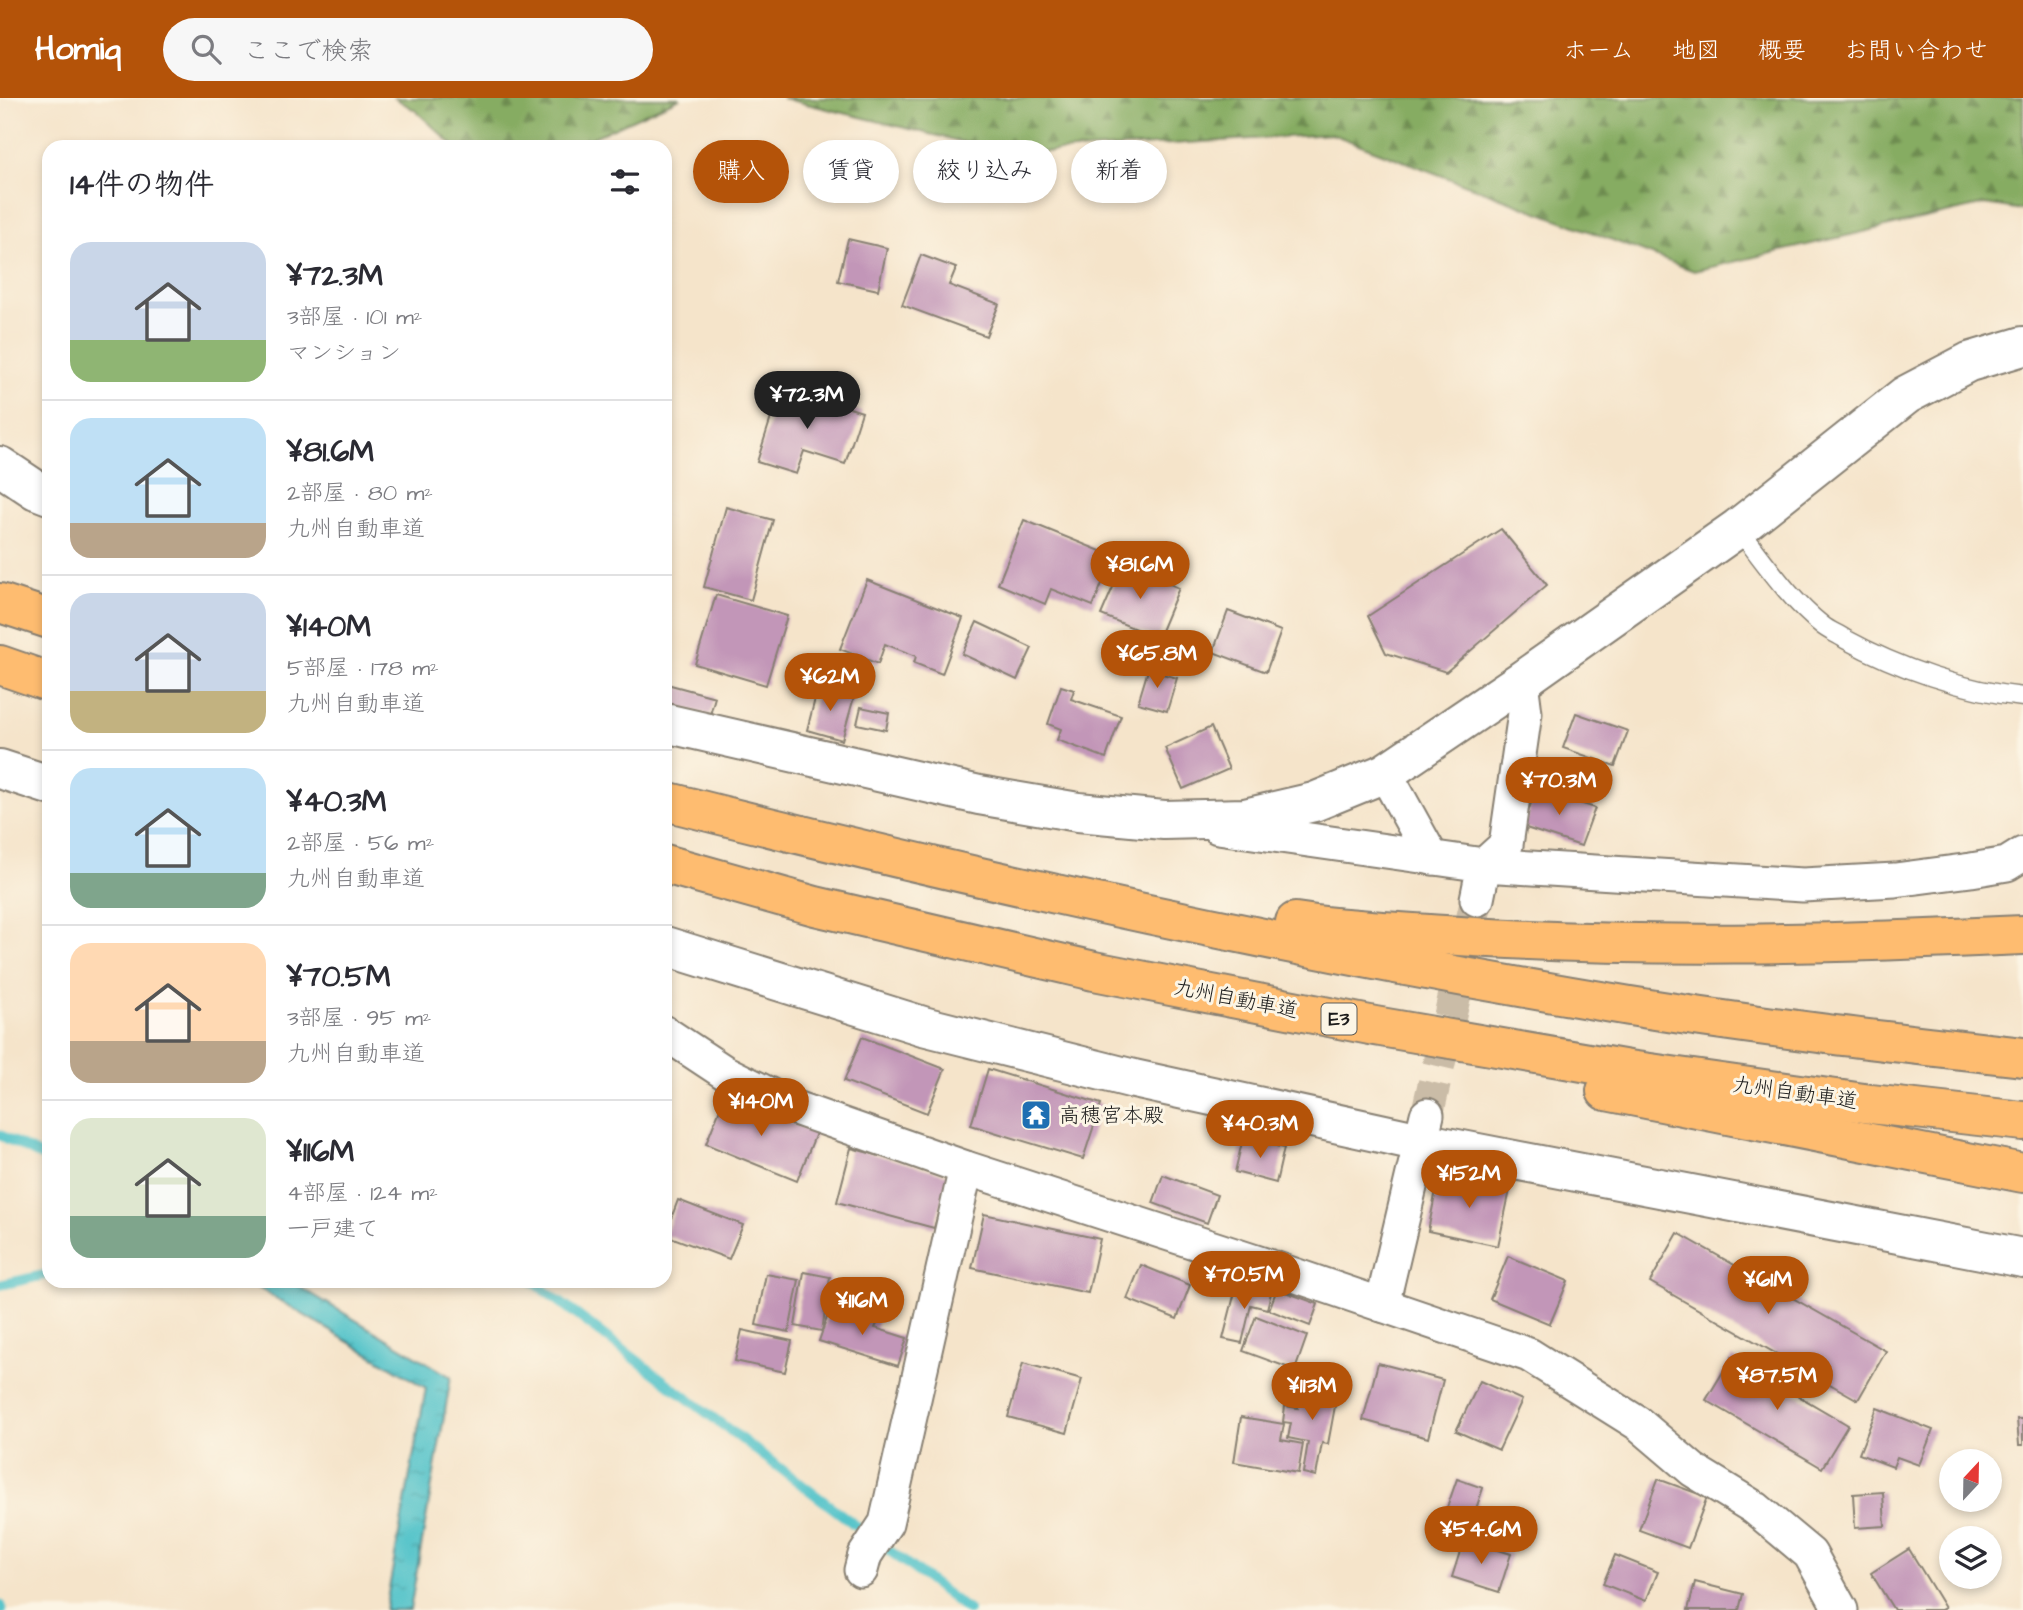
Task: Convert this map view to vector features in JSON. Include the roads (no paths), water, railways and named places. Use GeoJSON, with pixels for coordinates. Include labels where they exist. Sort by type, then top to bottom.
{"type":"FeatureCollection","features":[{"type":"Feature","properties":{"kind":"highway"},"geometry":{"type":"LineString","coordinates":[[0,603],[42,617]]}},
{"type":"Feature","properties":{"kind":"highway"},"geometry":{"type":"LineString","coordinates":[[0,665],[42,680]]}},
{"type":"Feature","properties":{"kind":"highway"},"geometry":{"type":"LineString","coordinates":[[672,803],[831,843],[1095,893],[1315,925],[1523,940],[1703,945],[1905,941],[2023,935]]}},
{"type":"Feature","properties":{"kind":"highway"},"geometry":{"type":"LineString","coordinates":[[672,803],[1053,894],[1386,963],[1633,1006],[1878,1041],[2023,1057]]}},
{"type":"Feature","properties":{"kind":"highway","name":"九州自動車道"},"geometry":{"type":"LineString","coordinates":[[672,866],[815,906],[1094,971],[1375,1026],[1629,1070],[1871,1104],[2023,1121]]}},
{"type":"Feature","properties":{"kind":"highway"},"geometry":{"type":"LineString","coordinates":[[815,906],[1095,985],[1369,1046],[2023,1173]]}},
{"type":"Feature","properties":{"kind":"street"},"geometry":{"type":"LineString","coordinates":[[1164,820],[1245,818],[1314,802],[1385,773],[1738,528],[1906,395],[1969,362],[2023,346]]}},
{"type":"Feature","properties":{"kind":"street"},"geometry":{"type":"LineString","coordinates":[[0,466],[42,492]]}},
{"type":"Feature","properties":{"kind":"street"},"geometry":{"type":"LineString","coordinates":[[1477,899],[1484,865],[1506,845],[1525,713],[1521,681]]}},
{"type":"Feature","properties":{"kind":"street"},"geometry":{"type":"LineString","coordinates":[[672,725],[979,795],[1077,812],[1164,820],[1484,865],[1803,885],[1895,880],[1971,870],[2007,864],[2023,854]]}},
{"type":"Feature","properties":{"kind":"street"},"geometry":{"type":"LineString","coordinates":[[0,769],[42,783]]}},
{"type":"Feature","properties":{"kind":"street"},"geometry":{"type":"LineString","coordinates":[[1385,773],[1432,858]]}},
{"type":"Feature","properties":{"kind":"street"},"geometry":{"type":"LineString","coordinates":[[672,948],[923,1026],[1134,1079],[1424,1128],[2023,1258]]}},
{"type":"Feature","properties":{"kind":"street"},"geometry":{"type":"LineString","coordinates":[[672,1038],[724,1072],[798,1109],[966,1168],[1529,1354],[1639,1424],[1693,1470],[1755,1508],[1810,1554],[1841,1610]]}},
{"type":"Feature","properties":{"kind":"street"},"geometry":{"type":"LineString","coordinates":[[1382,1305],[1424,1128]]}},
{"type":"Feature","properties":{"kind":"street"},"geometry":{"type":"LineString","coordinates":[[863,1563],[886,1523],[966,1168]]}},
{"type":"Feature","properties":{"kind":"lane"},"geometry":{"type":"LineString","coordinates":[[1738,528],[1791,595],[1823,626],[1864,649],[1916,671],[1994,694],[2023,697]]}},
{"type":"Feature","properties":{"kind":"water"},"geometry":{"type":"Polygon","coordinates":[[[259,1288],[302,1288],[451,1377],[410,1610],[385,1610],[426,1388],[259,1288]]]}},
{"type":"Feature","properties":{"kind":"waterway"},"geometry":{"type":"LineString","coordinates":[[0,1135],[42,1156]]}},
{"type":"Feature","properties":{"kind":"waterway"},"geometry":{"type":"LineString","coordinates":[[0,1285],[42,1276]]}},
{"type":"Feature","properties":{"kind":"waterway"},"geometry":{"type":"LineString","coordinates":[[541,1288],[968,1610]]}},
{"type":"Feature","properties":{"kind":"waterway"},"geometry":{"type":"LineString","coordinates":[[0,1605],[2,1610]]}},
{"type":"Feature","properties":{"kind":"tunnel"},"geometry":{"type":"LineString","coordinates":[[1427,1115],[1477,899]]}},
{"type":"Feature","properties":{"kind":"place","name":"高穂宮本殿"},"geometry":{"type":"Point","coordinates":[1036,1115]}}]}
